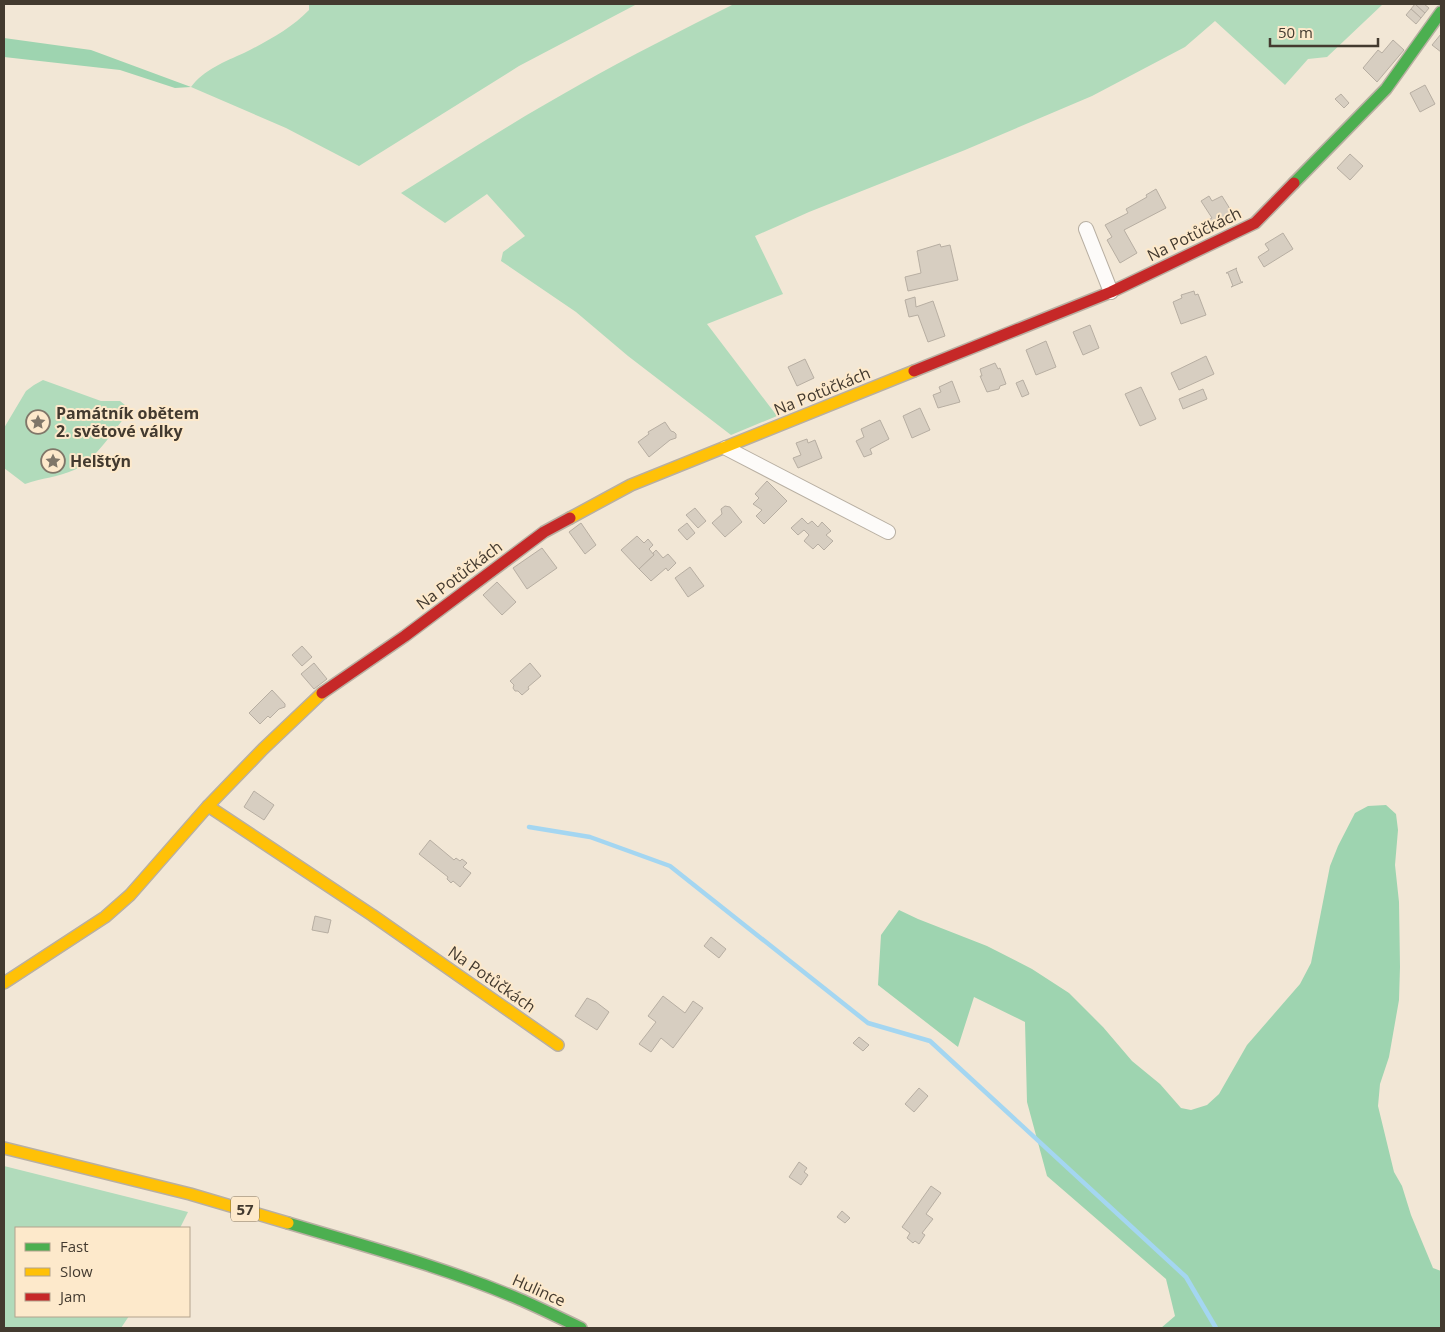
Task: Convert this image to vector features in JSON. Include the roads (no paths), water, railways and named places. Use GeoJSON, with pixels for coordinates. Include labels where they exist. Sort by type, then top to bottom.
{"type":"FeatureCollection","features":[{"type":"Feature","properties":{"kind":"street","name":"Na Potůčkách"},"geometry":{"type":"LineString","coordinates":[[4,983],[105,917],[130,895],[208,806],[263,749],[324,691],[405,636],[544,532],[631,485],[1111,292],[1255,223],[1386,89],[1441,12]]}},
{"type":"Feature","properties":{"kind":"street"},"geometry":{"type":"LineString","coordinates":[[1086,229],[1111,292]]}},
{"type":"Feature","properties":{"kind":"street"},"geometry":{"type":"LineString","coordinates":[[726,448],[888,532]]}},
{"type":"Feature","properties":{"kind":"street","name":"Na Potůčkách"},"geometry":{"type":"LineString","coordinates":[[208,806],[372,915],[558,1045]]}},
{"type":"Feature","properties":{"kind":"street","name":"Hulince"},"geometry":{"type":"LineString","coordinates":[[4,1148],[190,1194],[377,1249],[482,1284],[520,1299],[581,1328]]}},
{"type":"Feature","properties":{"kind":"waterway"},"geometry":{"type":"LineString","coordinates":[[529,827],[590,837],[670,866],[868,1023],[930,1041],[1186,1277],[1216,1328]]}},
{"type":"Feature","properties":{"kind":"place","name":"Památník obětem 2. světové války"},"geometry":{"type":"Point","coordinates":[38,422]}},
{"type":"Feature","properties":{"kind":"place","name":"Helštýn"},"geometry":{"type":"Point","coordinates":[53,461]}}]}
